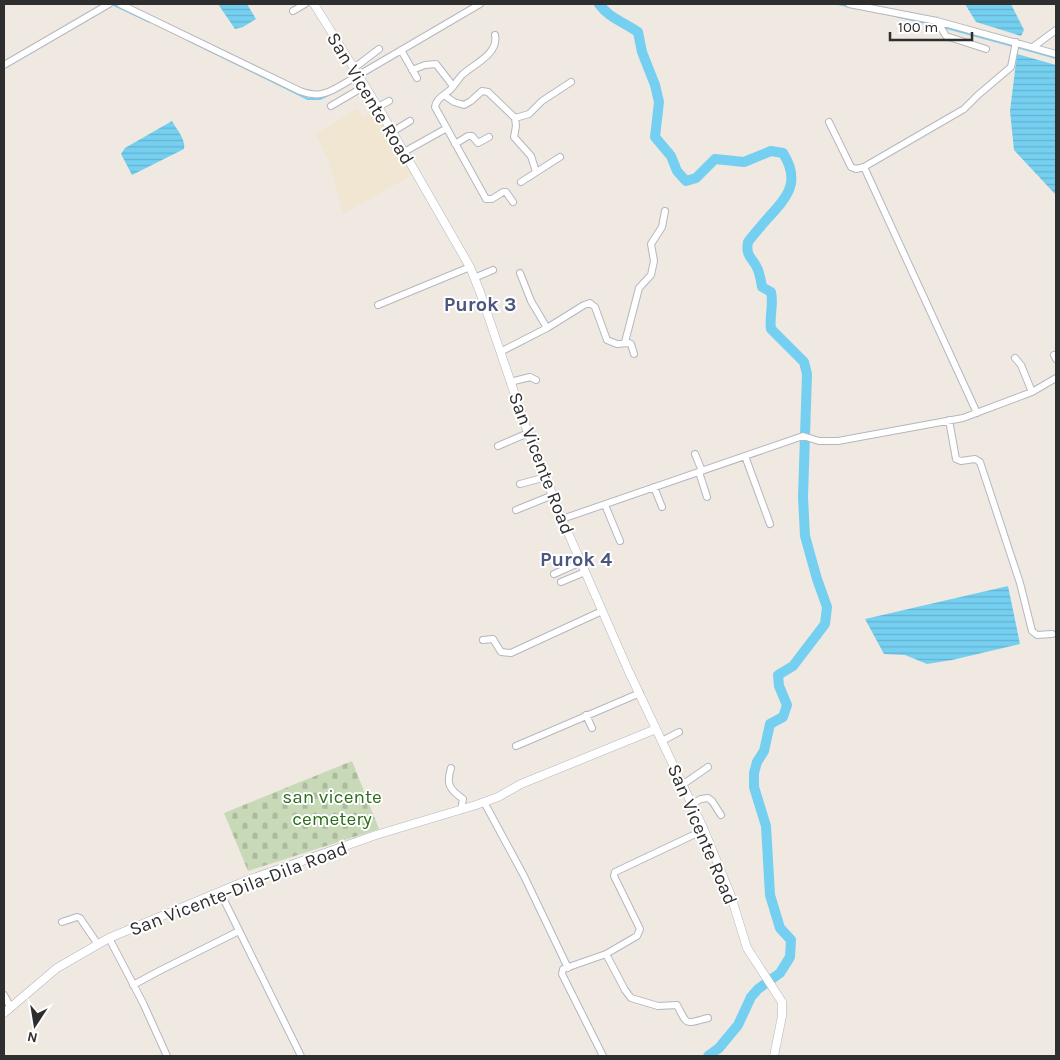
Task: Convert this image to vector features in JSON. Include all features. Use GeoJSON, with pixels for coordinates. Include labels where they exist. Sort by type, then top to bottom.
{"type":"FeatureCollection","features":[{"type":"Feature","properties":{"kind":"street"},"geometry":{"type":"LineString","coordinates":[[4,65],[109,4]]}},
{"type":"Feature","properties":{"kind":"street"},"geometry":{"type":"LineString","coordinates":[[120,4],[311,95],[326,94],[356,71],[379,49]]}},
{"type":"Feature","properties":{"kind":"street"},"geometry":{"type":"LineString","coordinates":[[293,11],[305,4]]}},
{"type":"Feature","properties":{"kind":"street","name":"San Vicente Road"},"geometry":{"type":"LineString","coordinates":[[314,4],[378,107],[470,268],[528,432],[562,519],[602,611],[704,830],[731,896],[746,948],[778,995],[783,1008],[774,1056]]}},
{"type":"Feature","properties":{"kind":"street"},"geometry":{"type":"LineString","coordinates":[[356,71],[401,50],[472,6],[480,4]]}},
{"type":"Feature","properties":{"kind":"street"},"geometry":{"type":"LineString","coordinates":[[849,4],[938,23],[1015,45],[1033,47],[1056,54]]}},
{"type":"Feature","properties":{"kind":"street"},"geometry":{"type":"LineString","coordinates":[[938,23],[944,33],[954,39],[986,49]]}},
{"type":"Feature","properties":{"kind":"street"},"geometry":{"type":"LineString","coordinates":[[1033,47],[1056,30]]}},
{"type":"Feature","properties":{"kind":"street"},"geometry":{"type":"LineString","coordinates":[[495,35],[496,43],[486,57],[461,76],[454,86],[436,101],[435,107],[486,199],[490,200],[506,192],[513,202]]}},
{"type":"Feature","properties":{"kind":"street"},"geometry":{"type":"LineString","coordinates":[[829,122],[851,167],[856,169],[864,167],[964,109],[1010,68],[1015,45]]}},
{"type":"Feature","properties":{"kind":"street"},"geometry":{"type":"LineString","coordinates":[[401,50],[417,78]]}},
{"type":"Feature","properties":{"kind":"street"},"geometry":{"type":"LineString","coordinates":[[412,70],[425,65],[436,64],[454,86]]}},
{"type":"Feature","properties":{"kind":"street"},"geometry":{"type":"LineString","coordinates":[[515,118],[529,114],[542,101],[571,82]]}},
{"type":"Feature","properties":{"kind":"street"},"geometry":{"type":"LineString","coordinates":[[331,106],[365,86]]}},
{"type":"Feature","properties":{"kind":"street"},"geometry":{"type":"LineString","coordinates":[[444,95],[454,102],[464,105],[481,92],[487,91],[515,118],[514,137],[531,156],[536,172]]}},
{"type":"Feature","properties":{"kind":"street"},"geometry":{"type":"LineString","coordinates":[[378,107],[389,101]]}},
{"type":"Feature","properties":{"kind":"street"},"geometry":{"type":"LineString","coordinates":[[392,132],[410,121]]}},
{"type":"Feature","properties":{"kind":"street"},"geometry":{"type":"LineString","coordinates":[[404,152],[447,128]]}},
{"type":"Feature","properties":{"kind":"street"},"geometry":{"type":"LineString","coordinates":[[456,144],[470,136],[478,143],[489,137]]}},
{"type":"Feature","properties":{"kind":"street"},"geometry":{"type":"LineString","coordinates":[[521,182],[560,157]]}},
{"type":"Feature","properties":{"kind":"street"},"geometry":{"type":"LineString","coordinates":[[864,167],[977,413]]}},
{"type":"Feature","properties":{"kind":"street"},"geometry":{"type":"LineString","coordinates":[[625,342],[639,288],[651,275],[654,261],[651,244],[662,227],[665,211]]}},
{"type":"Feature","properties":{"kind":"street"},"geometry":{"type":"LineString","coordinates":[[378,305],[470,268]]}},
{"type":"Feature","properties":{"kind":"street"},"geometry":{"type":"LineString","coordinates":[[474,278],[493,270]]}},
{"type":"Feature","properties":{"kind":"street"},"geometry":{"type":"LineString","coordinates":[[520,273],[531,301],[547,328]]}},
{"type":"Feature","properties":{"kind":"street"},"geometry":{"type":"LineString","coordinates":[[500,352],[547,328],[584,305],[591,304],[595,307],[607,340],[617,344],[625,342],[632,344],[634,354]]}},
{"type":"Feature","properties":{"kind":"street"},"geometry":{"type":"LineString","coordinates":[[1015,358],[1021,365],[1032,392]]}},
{"type":"Feature","properties":{"kind":"street"},"geometry":{"type":"LineString","coordinates":[[510,382],[530,377],[536,380]]}},
{"type":"Feature","properties":{"kind":"street"},"geometry":{"type":"LineString","coordinates":[[562,519],[803,436],[819,441],[838,441],[949,420],[977,413],[1032,392],[1056,378]]}},
{"type":"Feature","properties":{"kind":"street"},"geometry":{"type":"LineString","coordinates":[[949,420],[956,459],[961,461],[974,458],[980,462],[1020,583],[1032,631],[1037,635],[1052,634]]}},
{"type":"Feature","properties":{"kind":"street"},"geometry":{"type":"LineString","coordinates":[[498,446],[528,432]]}},
{"type":"Feature","properties":{"kind":"street"},"geometry":{"type":"LineString","coordinates":[[695,454],[707,496]]}},
{"type":"Feature","properties":{"kind":"street"},"geometry":{"type":"LineString","coordinates":[[745,456],[770,524]]}},
{"type":"Feature","properties":{"kind":"street"},"geometry":{"type":"LineString","coordinates":[[520,484],[546,477]]}},
{"type":"Feature","properties":{"kind":"street"},"geometry":{"type":"LineString","coordinates":[[654,487],[662,507]]}},
{"type":"Feature","properties":{"kind":"street"},"geometry":{"type":"LineString","coordinates":[[516,510],[553,495]]}},
{"type":"Feature","properties":{"kind":"street"},"geometry":{"type":"LineString","coordinates":[[605,505],[620,541]]}},
{"type":"Feature","properties":{"kind":"street"},"geometry":{"type":"LineString","coordinates":[[554,574],[581,562]]}},
{"type":"Feature","properties":{"kind":"street"},"geometry":{"type":"LineString","coordinates":[[561,582],[586,572]]}},
{"type":"Feature","properties":{"kind":"street"},"geometry":{"type":"LineString","coordinates":[[482,640],[493,639],[501,652],[511,653],[602,611]]}},
{"type":"Feature","properties":{"kind":"street"},"geometry":{"type":"LineString","coordinates":[[516,746],[640,693]]}},
{"type":"Feature","properties":{"kind":"street"},"geometry":{"type":"LineString","coordinates":[[586,715],[592,728]]}},
{"type":"Feature","properties":{"kind":"street","name":"San Vicente-Dila-Dila Road"},"geometry":{"type":"LineString","coordinates":[[4,1013],[57,968],[109,938],[248,880],[314,856],[484,802],[521,784],[656,729]]}},
{"type":"Feature","properties":{"kind":"street"},"geometry":{"type":"LineString","coordinates":[[662,741],[679,732]]}},
{"type":"Feature","properties":{"kind":"street"},"geometry":{"type":"LineString","coordinates":[[682,785],[708,767]]}},
{"type":"Feature","properties":{"kind":"street"},"geometry":{"type":"LineString","coordinates":[[451,768],[448,782],[455,794],[463,799],[461,810]]}},
{"type":"Feature","properties":{"kind":"street"},"geometry":{"type":"LineString","coordinates":[[691,804],[708,798],[721,815]]}},
{"type":"Feature","properties":{"kind":"street"},"geometry":{"type":"LineString","coordinates":[[484,802],[524,876],[568,968]]}},
{"type":"Feature","properties":{"kind":"street"},"geometry":{"type":"LineString","coordinates":[[603,1056],[562,974],[563,969],[606,954],[637,936],[640,929],[614,876],[615,872],[704,830]]}},
{"type":"Feature","properties":{"kind":"street"},"geometry":{"type":"LineString","coordinates":[[220,892],[301,1056]]}},
{"type":"Feature","properties":{"kind":"street"},"geometry":{"type":"LineString","coordinates":[[62,922],[80,918],[98,944]]}},
{"type":"Feature","properties":{"kind":"street"},"geometry":{"type":"LineString","coordinates":[[134,985],[239,931]]}},
{"type":"Feature","properties":{"kind":"street"},"geometry":{"type":"LineString","coordinates":[[109,938],[134,985],[167,1056]]}},
{"type":"Feature","properties":{"kind":"street"},"geometry":{"type":"LineString","coordinates":[[606,954],[624,990],[631,998],[658,1006],[677,1005],[686,1021],[690,1022],[708,1018]]}},
{"type":"Feature","properties":{"kind":"street"},"geometry":{"type":"LineString","coordinates":[[4,995],[11,1008]]}},
{"type":"Feature","properties":{"kind":"shaded area"},"geometry":{"type":"Polygon","coordinates":[[[357,109],[363,117],[375,111],[412,175],[343,214],[328,159],[316,134],[357,109]]]}},
{"type":"Feature","properties":{"kind":"green space","name":"san vicente cemetery"},"geometry":{"type":"Polygon","coordinates":[[[352,761],[379,829],[248,871],[224,813],[352,761]]]}},
{"type":"Feature","properties":{"kind":"water"},"geometry":{"type":"Polygon","coordinates":[[[218,4],[247,4],[256,19],[243,27],[235,29],[218,4]]]}},
{"type":"Feature","properties":{"kind":"water"},"geometry":{"type":"Polygon","coordinates":[[[965,4],[1011,4],[1024,30],[1021,36],[976,22],[965,4]]]}},
{"type":"Feature","properties":{"kind":"water"},"geometry":{"type":"Polygon","coordinates":[[[1017,54],[1056,65],[1056,195],[1014,150],[1010,111],[1017,54]]]}},
{"type":"Feature","properties":{"kind":"water"},"geometry":{"type":"Polygon","coordinates":[[[172,121],[182,138],[184,149],[132,175],[121,154],[125,148],[172,121]]]}},
{"type":"Feature","properties":{"kind":"water"},"geometry":{"type":"Polygon","coordinates":[[[1008,586],[1020,644],[952,660],[927,664],[905,655],[884,654],[865,619],[1008,586]]]}},
{"type":"Feature","properties":{"kind":"waterway"},"geometry":{"type":"LineString","coordinates":[[112,4],[150,22]]}},
{"type":"Feature","properties":{"kind":"waterway"},"geometry":{"type":"LineString","coordinates":[[599,4],[612,16],[638,32],[642,52],[655,85],[659,102],[655,137],[671,156],[677,171],[686,181],[696,178],[715,159],[744,162],[771,151],[783,153],[791,172],[790,188],[786,195],[748,242],[747,247],[749,255],[758,270],[762,287],[771,292],[771,329],[804,362],[807,374],[803,497],[805,536],[827,607],[825,624],[793,666],[778,675],[779,686],[787,705],[783,717],[770,724],[764,751],[757,762],[754,773],[754,787],[766,826],[770,895],[780,928],[791,940],[790,957],[780,973],[758,989],[751,997],[738,1025],[719,1048],[708,1056]]}},
{"type":"Feature","properties":{"kind":"waterway"},"geometry":{"type":"LineString","coordinates":[[838,4],[848,6]]}},
{"type":"Feature","properties":{"kind":"waterway"},"geometry":{"type":"LineString","coordinates":[[887,14],[938,26]]}},
{"type":"Feature","properties":{"kind":"waterway"},"geometry":{"type":"LineString","coordinates":[[943,27],[1013,46]]}},
{"type":"Feature","properties":{"kind":"waterway"},"geometry":{"type":"LineString","coordinates":[[188,40],[308,99],[320,99],[328,95]]}},
{"type":"Feature","properties":{"kind":"waterway"},"geometry":{"type":"LineString","coordinates":[[1017,47],[1056,58]]}},
{"type":"Feature","properties":{"kind":"district","name":"Purok 3"},"geometry":{"type":"Point","coordinates":[480,304]}},
{"type":"Feature","properties":{"kind":"district","name":"Purok 4"},"geometry":{"type":"Point","coordinates":[576,559]}}]}
